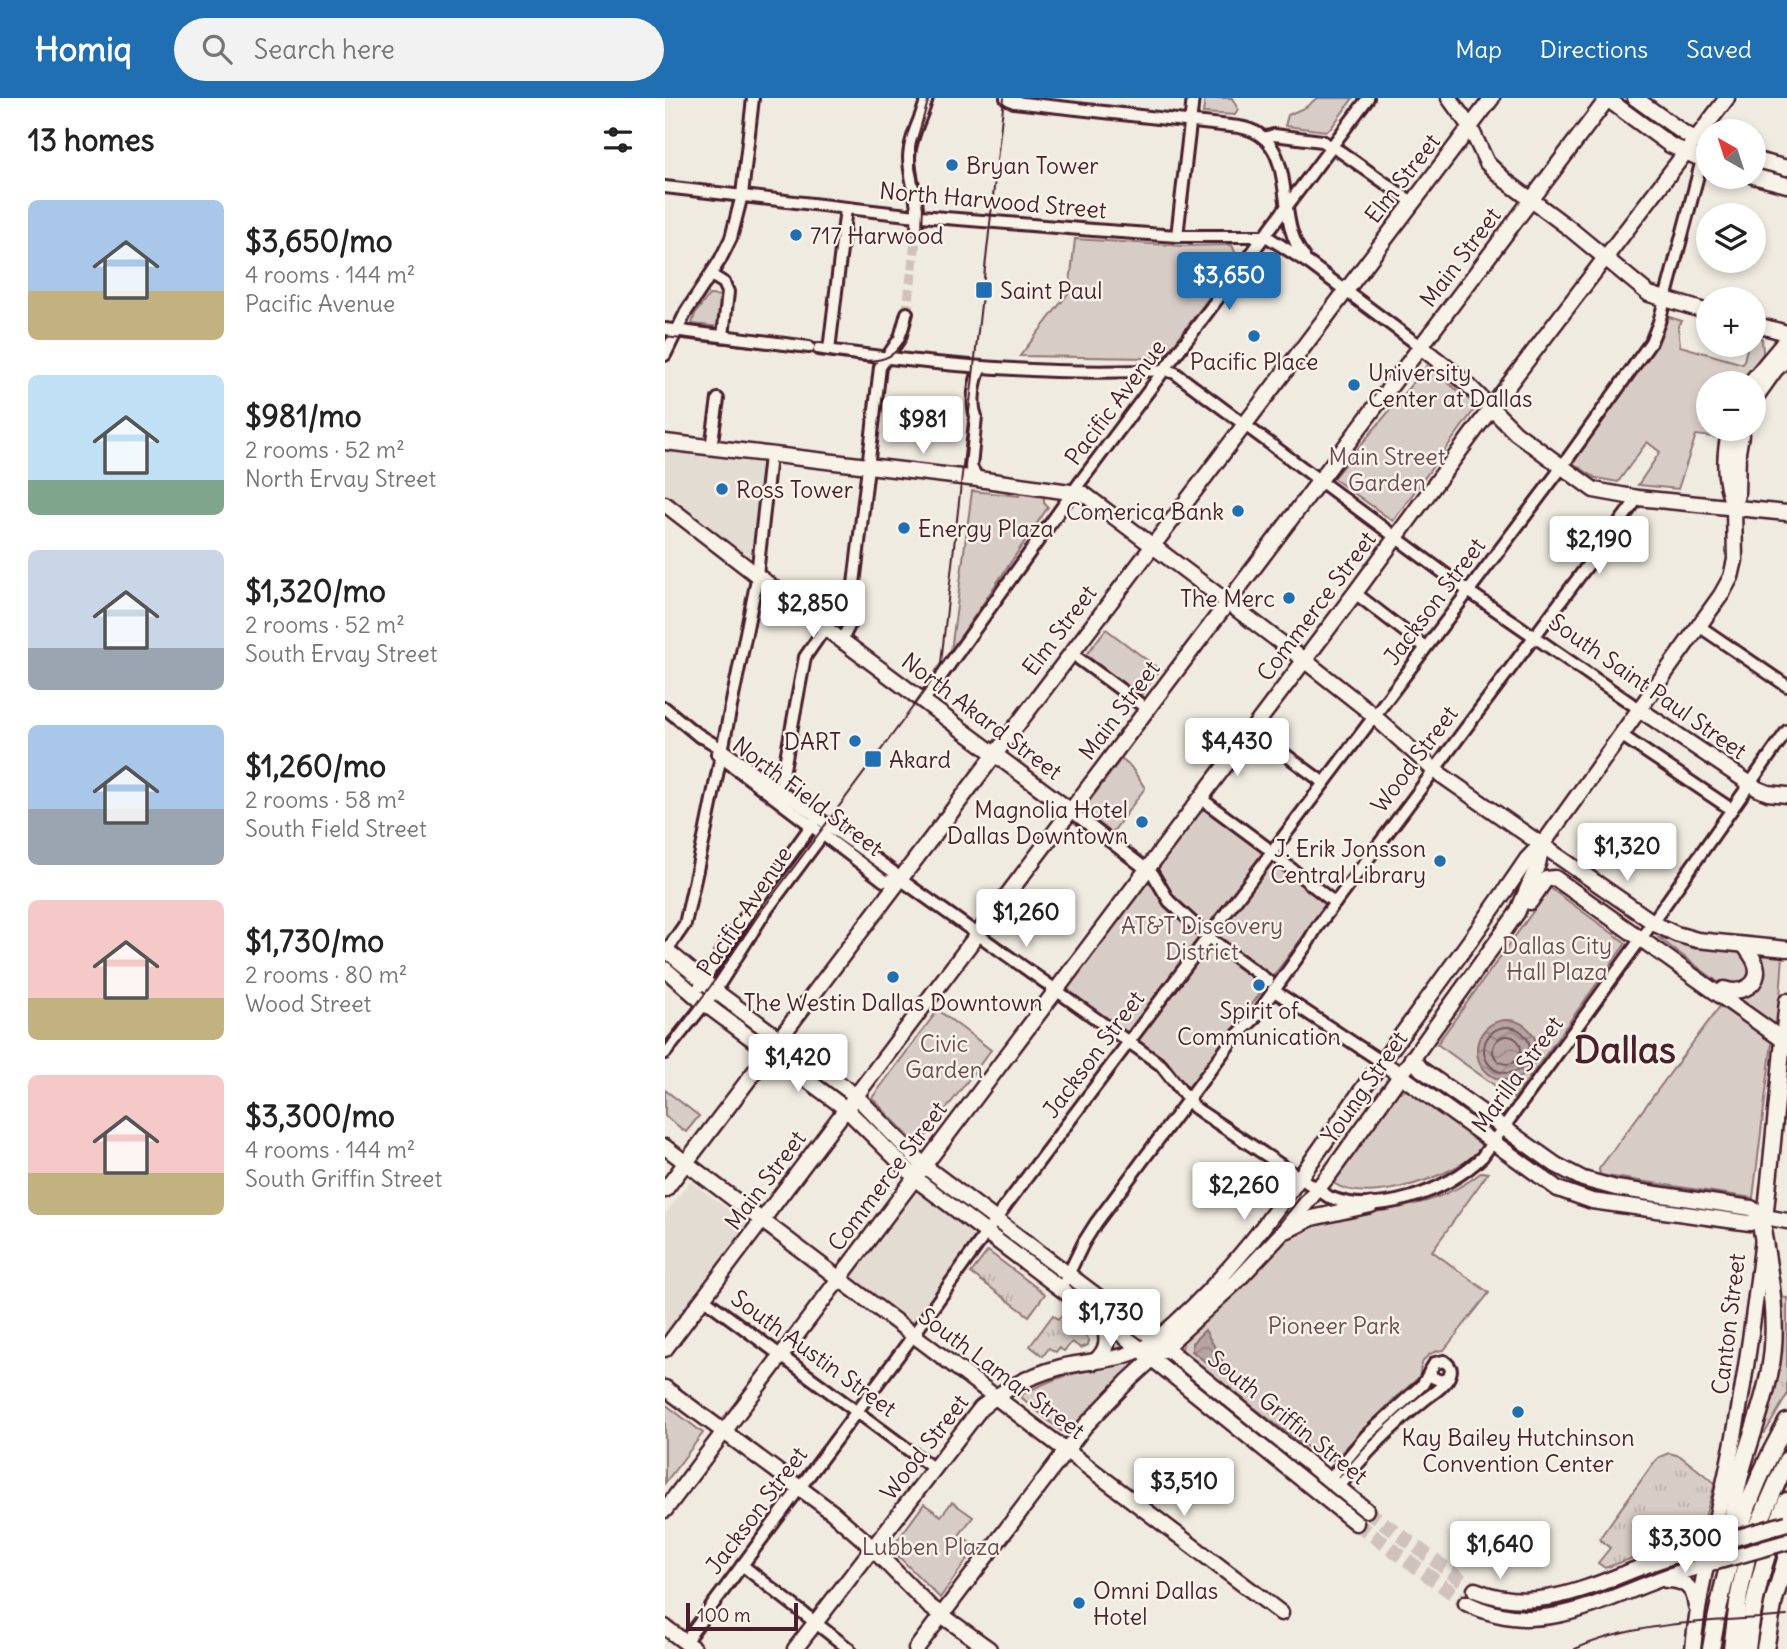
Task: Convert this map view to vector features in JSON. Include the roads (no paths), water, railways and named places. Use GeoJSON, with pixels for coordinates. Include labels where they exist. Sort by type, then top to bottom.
{"type":"FeatureCollection","features":[{"type":"Feature","properties":{"kind":"highway"},"geometry":{"type":"LineString","coordinates":[[1711,1649],[1719,1600],[1717,1552],[1734,1505],[1771,1367],[1773,1304],[1763,1224]]}},
{"type":"Feature","properties":{"kind":"highway"},"geometry":{"type":"LineString","coordinates":[[1717,1552],[1787,1422]]}},
{"type":"Feature","properties":{"kind":"highway"},"geometry":{"type":"LineString","coordinates":[[1732,1649],[1739,1595],[1750,1544],[1787,1460]]}},
{"type":"Feature","properties":{"kind":"highway"},"geometry":{"type":"LineString","coordinates":[[1747,1649],[1764,1559],[1787,1501]]}},
{"type":"Feature","properties":{"kind":"highway"},"geometry":{"type":"LineString","coordinates":[[1765,1649],[1774,1600],[1787,1556]]}},
{"type":"Feature","properties":{"kind":"main road"},"geometry":{"type":"LineString","coordinates":[[1449,98],[1470,127],[1487,163],[1506,181],[1649,294],[1664,301],[1696,309]]}},
{"type":"Feature","properties":{"kind":"main road","name":"Elm Street"},"geometry":{"type":"LineString","coordinates":[[665,1190],[1492,98]]}},
{"type":"Feature","properties":{"kind":"main road"},"geometry":{"type":"LineString","coordinates":[[1607,98],[1656,136],[1696,151]]}},
{"type":"Feature","properties":{"kind":"main road","name":"Main Street"},"geometry":{"type":"LineString","coordinates":[[665,1349],[1607,98]]}},
{"type":"Feature","properties":{"kind":"main road"},"geometry":{"type":"LineString","coordinates":[[1635,98],[1696,149]]}},
{"type":"Feature","properties":{"kind":"main road","name":"Commerce Street"},"geometry":{"type":"LineString","coordinates":[[1716,119],[1727,98]]}},
{"type":"Feature","properties":{"kind":"main road","name":"Commerce Street"},"geometry":{"type":"LineString","coordinates":[[665,1510],[923,1165],[1150,871],[1491,408],[1605,258],[1696,156]]}},
{"type":"Feature","properties":{"kind":"main road"},"geometry":{"type":"LineString","coordinates":[[1766,162],[1787,168]]}},
{"type":"Feature","properties":{"kind":"main road"},"geometry":{"type":"LineString","coordinates":[[1766,179],[1787,185]]}},
{"type":"Feature","properties":{"kind":"main road"},"geometry":{"type":"LineString","coordinates":[[1766,327],[1787,333]]}},
{"type":"Feature","properties":{"kind":"main road"},"geometry":{"type":"LineString","coordinates":[[1766,335],[1772,345],[1771,356]]}},
{"type":"Feature","properties":{"kind":"main road"},"geometry":{"type":"LineString","coordinates":[[1759,371],[1787,339]]}},
{"type":"Feature","properties":{"kind":"main road"},"geometry":{"type":"LineString","coordinates":[[1421,347],[1465,382],[1516,433],[1561,468],[1594,489],[1638,498],[1787,513]]}},
{"type":"Feature","properties":{"kind":"main road"},"geometry":{"type":"LineString","coordinates":[[1766,383],[1787,358]]}},
{"type":"Feature","properties":{"kind":"main road","name":"Young Street"},"geometry":{"type":"LineString","coordinates":[[1729,441],[1726,488],[1734,507]]}},
{"type":"Feature","properties":{"kind":"main road","name":"Young Street"},"geometry":{"type":"LineString","coordinates":[[1161,1344],[1229,1267],[1299,1178],[1527,859],[1542,845],[1721,596],[1733,569],[1736,551],[1734,507],[1740,441]]}},
{"type":"Feature","properties":{"kind":"main road"},"geometry":{"type":"LineString","coordinates":[[665,442],[1084,494],[1304,660],[1434,770],[1652,921],[1687,938],[1787,949]]}},
{"type":"Feature","properties":{"kind":"main road","name":"North Akard Street"},"geometry":{"type":"LineString","coordinates":[[665,504],[825,628],[1071,811]]}},
{"type":"Feature","properties":{"kind":"main road","name":"South Saint Paul Street"},"geometry":{"type":"LineString","coordinates":[[1639,709],[1749,784],[1768,793],[1787,795]]}},
{"type":"Feature","properties":{"kind":"main road","name":"Young Street"},"geometry":{"type":"LineString","coordinates":[[916,1649],[1066,1450],[1147,1355],[1236,1282],[1283,1232],[1317,1190],[1503,933],[1526,895],[1542,845]]}},
{"type":"Feature","properties":{"kind":"main road"},"geometry":{"type":"LineString","coordinates":[[1503,933],[1546,879],[1552,877],[1783,1040]]}},
{"type":"Feature","properties":{"kind":"main road"},"geometry":{"type":"LineString","coordinates":[[1744,945],[1755,963],[1756,974],[1746,989],[1739,992],[1724,989],[1747,1015]]}},
{"type":"Feature","properties":{"kind":"main road","name":"South Griffin Street"},"geometry":{"type":"LineString","coordinates":[[666,950],[709,986],[856,1096],[923,1165],[1161,1344],[1366,1510]]}},
{"type":"Feature","properties":{"kind":"main road","name":"South Griffin Street"},"geometry":{"type":"LineString","coordinates":[[665,969],[699,999],[846,1109],[914,1178],[1147,1355],[1356,1523]]}},
{"type":"Feature","properties":{"kind":"main road","name":"Canton Street"},"geometry":{"type":"LineString","coordinates":[[1693,1649],[1697,1612],[1717,1552],[1739,1410],[1781,1107],[1787,1001]]}},
{"type":"Feature","properties":{"kind":"main road"},"geometry":{"type":"LineString","coordinates":[[1412,1058],[1421,1069],[1503,1128],[1556,1165],[1583,1179],[1616,1188],[1751,1208],[1763,1224]]}},
{"type":"Feature","properties":{"kind":"main road"},"geometry":{"type":"LineString","coordinates":[[1382,1062],[1558,1189],[1592,1201],[1750,1223],[1787,1221]]}},
{"type":"Feature","properties":{"kind":"main road","name":"South Lamar Street"},"geometry":{"type":"LineString","coordinates":[[665,1147],[1281,1612]]}},
{"type":"Feature","properties":{"kind":"main road"},"geometry":{"type":"LineString","coordinates":[[1283,1232],[1312,1218],[1371,1205]]}},
{"type":"Feature","properties":{"kind":"main road"},"geometry":{"type":"LineString","coordinates":[[1094,1362],[1107,1345],[1108,1338],[1102,1321]]}},
{"type":"Feature","properties":{"kind":"main road","name":"Wood Street"},"geometry":{"type":"LineString","coordinates":[[795,1649],[975,1414],[1000,1401],[1029,1377],[1062,1367],[1147,1355]]}},
{"type":"Feature","properties":{"kind":"main road"},"geometry":{"type":"LineString","coordinates":[[665,1388],[832,1512],[929,1606],[989,1649]]}},
{"type":"Feature","properties":{"kind":"main road"},"geometry":{"type":"LineString","coordinates":[[1272,1457],[1283,1441]]}},
{"type":"Feature","properties":{"kind":"main road"},"geometry":{"type":"LineString","coordinates":[[1312,1489],[1325,1491],[1335,1483]]}},
{"type":"Feature","properties":{"kind":"main road"},"geometry":{"type":"LineString","coordinates":[[1466,1603],[1493,1615],[1513,1618],[1559,1616],[1616,1597],[1753,1533],[1787,1523]]}},
{"type":"Feature","properties":{"kind":"main road"},"geometry":{"type":"LineString","coordinates":[[1475,1590],[1494,1597],[1550,1598],[1658,1561],[1787,1542]]}},
{"type":"Feature","properties":{"kind":"main road"},"geometry":{"type":"LineString","coordinates":[[1657,1580],[1680,1581],[1689,1586],[1696,1600],[1697,1612]]}},
{"type":"Feature","properties":{"kind":"main road"},"geometry":{"type":"LineString","coordinates":[[665,1627],[689,1645]]}},
{"type":"Feature","properties":{"kind":"street"},"geometry":{"type":"LineString","coordinates":[[665,355],[670,329],[711,275],[731,238],[742,195],[753,98]]}},
{"type":"Feature","properties":{"kind":"street"},"geometry":{"type":"LineString","coordinates":[[917,228],[918,201],[909,156],[911,142],[927,98]]}},
{"type":"Feature","properties":{"kind":"street"},"geometry":{"type":"LineString","coordinates":[[1006,98],[1014,102],[1249,129],[1265,138],[1279,161],[1293,242],[1310,264]]}},
{"type":"Feature","properties":{"kind":"street"},"geometry":{"type":"LineString","coordinates":[[1177,236],[1193,98]]}},
{"type":"Feature","properties":{"kind":"street","name":"Pacific Avenue"},"geometry":{"type":"LineString","coordinates":[[924,700],[1074,492],[1369,98]]}},
{"type":"Feature","properties":{"kind":"street"},"geometry":{"type":"LineString","coordinates":[[1265,138],[1275,135],[1315,139],[1333,147],[1412,202]]}},
{"type":"Feature","properties":{"kind":"street","name":"Jackson Street"},"geometry":{"type":"LineString","coordinates":[[689,1645],[741,1565],[857,1411],[994,1220],[1208,937],[1268,850],[1324,783],[1561,468],[1651,342],[1659,321],[1696,169]]}},
{"type":"Feature","properties":{"kind":"street","name":"North Harwood Street"},"geometry":{"type":"LineString","coordinates":[[665,187],[918,216],[1177,236],[1266,236]]}},
{"type":"Feature","properties":{"kind":"street"},"geometry":{"type":"LineString","coordinates":[[819,349],[846,208]]}},
{"type":"Feature","properties":{"kind":"street"},"geometry":{"type":"LineString","coordinates":[[1266,236],[1310,264],[1421,347]]}},
{"type":"Feature","properties":{"kind":"street"},"geometry":{"type":"LineString","coordinates":[[711,275],[724,283],[728,292],[723,336]]}},
{"type":"Feature","properties":{"kind":"street"},"geometry":{"type":"LineString","coordinates":[[842,640],[849,626],[880,367],[900,338],[907,313]]}},
{"type":"Feature","properties":{"kind":"street"},"geometry":{"type":"LineString","coordinates":[[670,329],[981,368],[1095,372],[1166,370]]}},
{"type":"Feature","properties":{"kind":"street"},"geometry":{"type":"LineString","coordinates":[[978,479],[971,467],[976,416],[973,410],[977,377],[981,368]]}},
{"type":"Feature","properties":{"kind":"street","name":"South Saint Paul Street"},"geometry":{"type":"LineString","coordinates":[[1166,370],[1175,373],[1468,591],[1639,709]]}},
{"type":"Feature","properties":{"kind":"street"},"geometry":{"type":"LineString","coordinates":[[711,449],[718,399]]}},
{"type":"Feature","properties":{"kind":"street"},"geometry":{"type":"LineString","coordinates":[[666,950],[685,924],[722,754],[757,575],[769,456]]}},
{"type":"Feature","properties":{"kind":"street","name":"Wood Street"},"geometry":{"type":"LineString","coordinates":[[1061,1290],[1096,1223],[1236,1036],[1253,1020],[1271,986],[1638,498]]}},
{"type":"Feature","properties":{"kind":"street"},"geometry":{"type":"LineString","coordinates":[[1355,593],[1426,647]]}},
{"type":"Feature","properties":{"kind":"street"},"geometry":{"type":"LineString","coordinates":[[1699,626],[1787,685]]}},
{"type":"Feature","properties":{"kind":"street"},"geometry":{"type":"LineString","coordinates":[[780,790],[804,657],[825,628]]}},
{"type":"Feature","properties":{"kind":"street"},"geometry":{"type":"LineString","coordinates":[[1079,659],[1139,704]]}},
{"type":"Feature","properties":{"kind":"street","name":"North Field Street"},"geometry":{"type":"LineString","coordinates":[[665,708],[722,754],[815,821]]}},
{"type":"Feature","properties":{"kind":"street"},"geometry":{"type":"LineString","coordinates":[[1252,730],[1324,783]]}},
{"type":"Feature","properties":{"kind":"street","name":"Marilla Street"},"geometry":{"type":"LineString","coordinates":[[1129,1041],[1161,1065],[1194,1107],[1317,1190],[1338,1201],[1371,1205],[1410,1197],[1451,1180],[1471,1168],[1493,1143],[1787,731]]}},
{"type":"Feature","properties":{"kind":"street"},"geometry":{"type":"LineString","coordinates":[[1621,735],[1731,809]]}},
{"type":"Feature","properties":{"kind":"street","name":"North Field Street"},"geometry":{"type":"LineString","coordinates":[[722,754],[780,790],[826,830],[892,871],[1129,1041]]}},
{"type":"Feature","properties":{"kind":"street"},"geometry":{"type":"LineString","coordinates":[[1206,803],[1335,902]]}},
{"type":"Feature","properties":{"kind":"street"},"geometry":{"type":"LineString","coordinates":[[1071,811],[1150,871],[1169,901],[1208,937],[1271,986],[1382,1062]]}},
{"type":"Feature","properties":{"kind":"street","name":"Pacific Avenue"},"geometry":{"type":"LineString","coordinates":[[709,986],[741,923],[815,821]]}},
{"type":"Feature","properties":{"kind":"street","name":"Pacific Avenue"},"geometry":{"type":"LineString","coordinates":[[665,1053],[699,999],[826,830]]}},
{"type":"Feature","properties":{"kind":"street","name":"South Austin Street"},"geometry":{"type":"LineString","coordinates":[[703,1298],[933,1468]]}},
{"type":"Feature","properties":{"kind":"street"},"geometry":{"type":"LineString","coordinates":[[1437,1362],[1446,1363],[1451,1371],[1447,1379],[1381,1437],[1335,1483],[1373,1429],[1423,1384],[1437,1362]]}},
{"type":"Feature","properties":{"kind":"street"},"geometry":{"type":"LineString","coordinates":[[1430,1371],[1438,1381],[1447,1379]]}},
{"type":"Feature","properties":{"kind":"street"},"geometry":{"type":"LineString","coordinates":[[741,1565],[849,1649]]}},
{"type":"Feature","properties":{"kind":"street"},"geometry":{"type":"LineString","coordinates":[[1513,1618],[1526,1599]]}},
{"type":"Feature","properties":{"kind":"water"},"geometry":{"type":"Polygon","coordinates":[[[1507,1020],[1524,1025],[1532,1033],[1537,1050],[1532,1067],[1524,1075],[1507,1080],[1490,1075],[1482,1067],[1477,1050],[1482,1033],[1490,1025],[1507,1020]]]}},
{"type":"Feature","properties":{"kind":"water"},"geometry":{"type":"Polygon","coordinates":[[[1205,1330],[1228,1366],[1229,1374],[1218,1365],[1213,1368],[1192,1351],[1192,1343],[1205,1330]]]}},
{"type":"Feature","properties":{"kind":"tunnel"},"geometry":{"type":"LineString","coordinates":[[907,313],[917,228]]}},
{"type":"Feature","properties":{"kind":"tunnel"},"geometry":{"type":"LineString","coordinates":[[1366,1510],[1475,1590]]}},
{"type":"Feature","properties":{"kind":"tunnel"},"geometry":{"type":"LineString","coordinates":[[1356,1523],[1466,1603]]}},
{"type":"Feature","properties":{"kind":"tram line"},"geometry":{"type":"LineString","coordinates":[[922,229],[923,207],[915,168],[915,146],[929,98]]}},
{"type":"Feature","properties":{"kind":"tram line"},"geometry":{"type":"LineString","coordinates":[[665,1046],[936,675],[941,663],[1004,98]]}},
{"type":"Feature","properties":{"kind":"tram line"},"geometry":{"type":"LineString","coordinates":[[816,354],[864,361],[890,356],[899,348],[907,334],[912,314]]}},
{"type":"Feature","properties":{"kind":"tram line"},"geometry":{"type":"LineString","coordinates":[[665,337],[804,353]]}},
{"type":"Feature","properties":{"kind":"tram line"},"geometry":{"type":"LineString","coordinates":[[1575,1649],[1626,1632],[1652,1627],[1787,1616]]}},
{"type":"Feature","properties":{"kind":"place","name":"Bryan Tower"},"geometry":{"type":"Point","coordinates":[952,165]}},
{"type":"Feature","properties":{"kind":"place","name":"717 Harwood"},"geometry":{"type":"Point","coordinates":[796,235]}},
{"type":"Feature","properties":{"kind":"place","name":"Saint Paul"},"geometry":{"type":"Point","coordinates":[984,290]}},
{"type":"Feature","properties":{"kind":"place","name":"Pacific Place"},"geometry":{"type":"Point","coordinates":[1254,336]}},
{"type":"Feature","properties":{"kind":"place","name":"University Center at Dallas"},"geometry":{"type":"Point","coordinates":[1354,385]}},
{"type":"Feature","properties":{"kind":"place","name":"Ross Tower"},"geometry":{"type":"Point","coordinates":[722,489]}},
{"type":"Feature","properties":{"kind":"place","name":"Comerica Bank"},"geometry":{"type":"Point","coordinates":[1238,511]}},
{"type":"Feature","properties":{"kind":"place","name":"Energy Plaza"},"geometry":{"type":"Point","coordinates":[904,528]}},
{"type":"Feature","properties":{"kind":"place","name":"The Merc"},"geometry":{"type":"Point","coordinates":[1289,598]}},
{"type":"Feature","properties":{"kind":"place","name":"DART"},"geometry":{"type":"Point","coordinates":[855,741]}},
{"type":"Feature","properties":{"kind":"place","name":"Akard"},"geometry":{"type":"Point","coordinates":[873,759]}},
{"type":"Feature","properties":{"kind":"place","name":"Magnolia Hotel Dallas Downtown"},"geometry":{"type":"Point","coordinates":[1142,822]}},
{"type":"Feature","properties":{"kind":"place","name":"J. Erik Jonsson Central Library"},"geometry":{"type":"Point","coordinates":[1440,861]}},
{"type":"Feature","properties":{"kind":"place","name":"The Westin Dallas Downtown"},"geometry":{"type":"Point","coordinates":[893,977]}},
{"type":"Feature","properties":{"kind":"place","name":"Spirit of Communication"},"geometry":{"type":"Point","coordinates":[1259,985]}},
{"type":"Feature","properties":{"kind":"place","name":"Kay Bailey Hutchinson Convention Center"},"geometry":{"type":"Point","coordinates":[1518,1412]}},
{"type":"Feature","properties":{"kind":"place","name":"Omni Dallas Hotel"},"geometry":{"type":"Point","coordinates":[1079,1603]}},
{"type":"Feature","properties":{"kind":"district","name":"Dallas"},"geometry":{"type":"Point","coordinates":[1625,1050]}},
{"type":"Feature","properties":{"kind":"park label","name":"Main Street Garden"},"geometry":{"type":"Point","coordinates":[1387,469]}},
{"type":"Feature","properties":{"kind":"park label","name":"AT&T Discovery District"},"geometry":{"type":"Point","coordinates":[1202,938]}},
{"type":"Feature","properties":{"kind":"park label","name":"Dallas City Hall Plaza"},"geometry":{"type":"Point","coordinates":[1557,958]}},
{"type":"Feature","properties":{"kind":"park label","name":"Civic Garden"},"geometry":{"type":"Point","coordinates":[944,1056]}},
{"type":"Feature","properties":{"kind":"park label","name":"Pioneer Park"},"geometry":{"type":"Point","coordinates":[1334,1325]}},
{"type":"Feature","properties":{"kind":"park label","name":"Lubben Plaza"},"geometry":{"type":"Point","coordinates":[931,1546]}}]}
